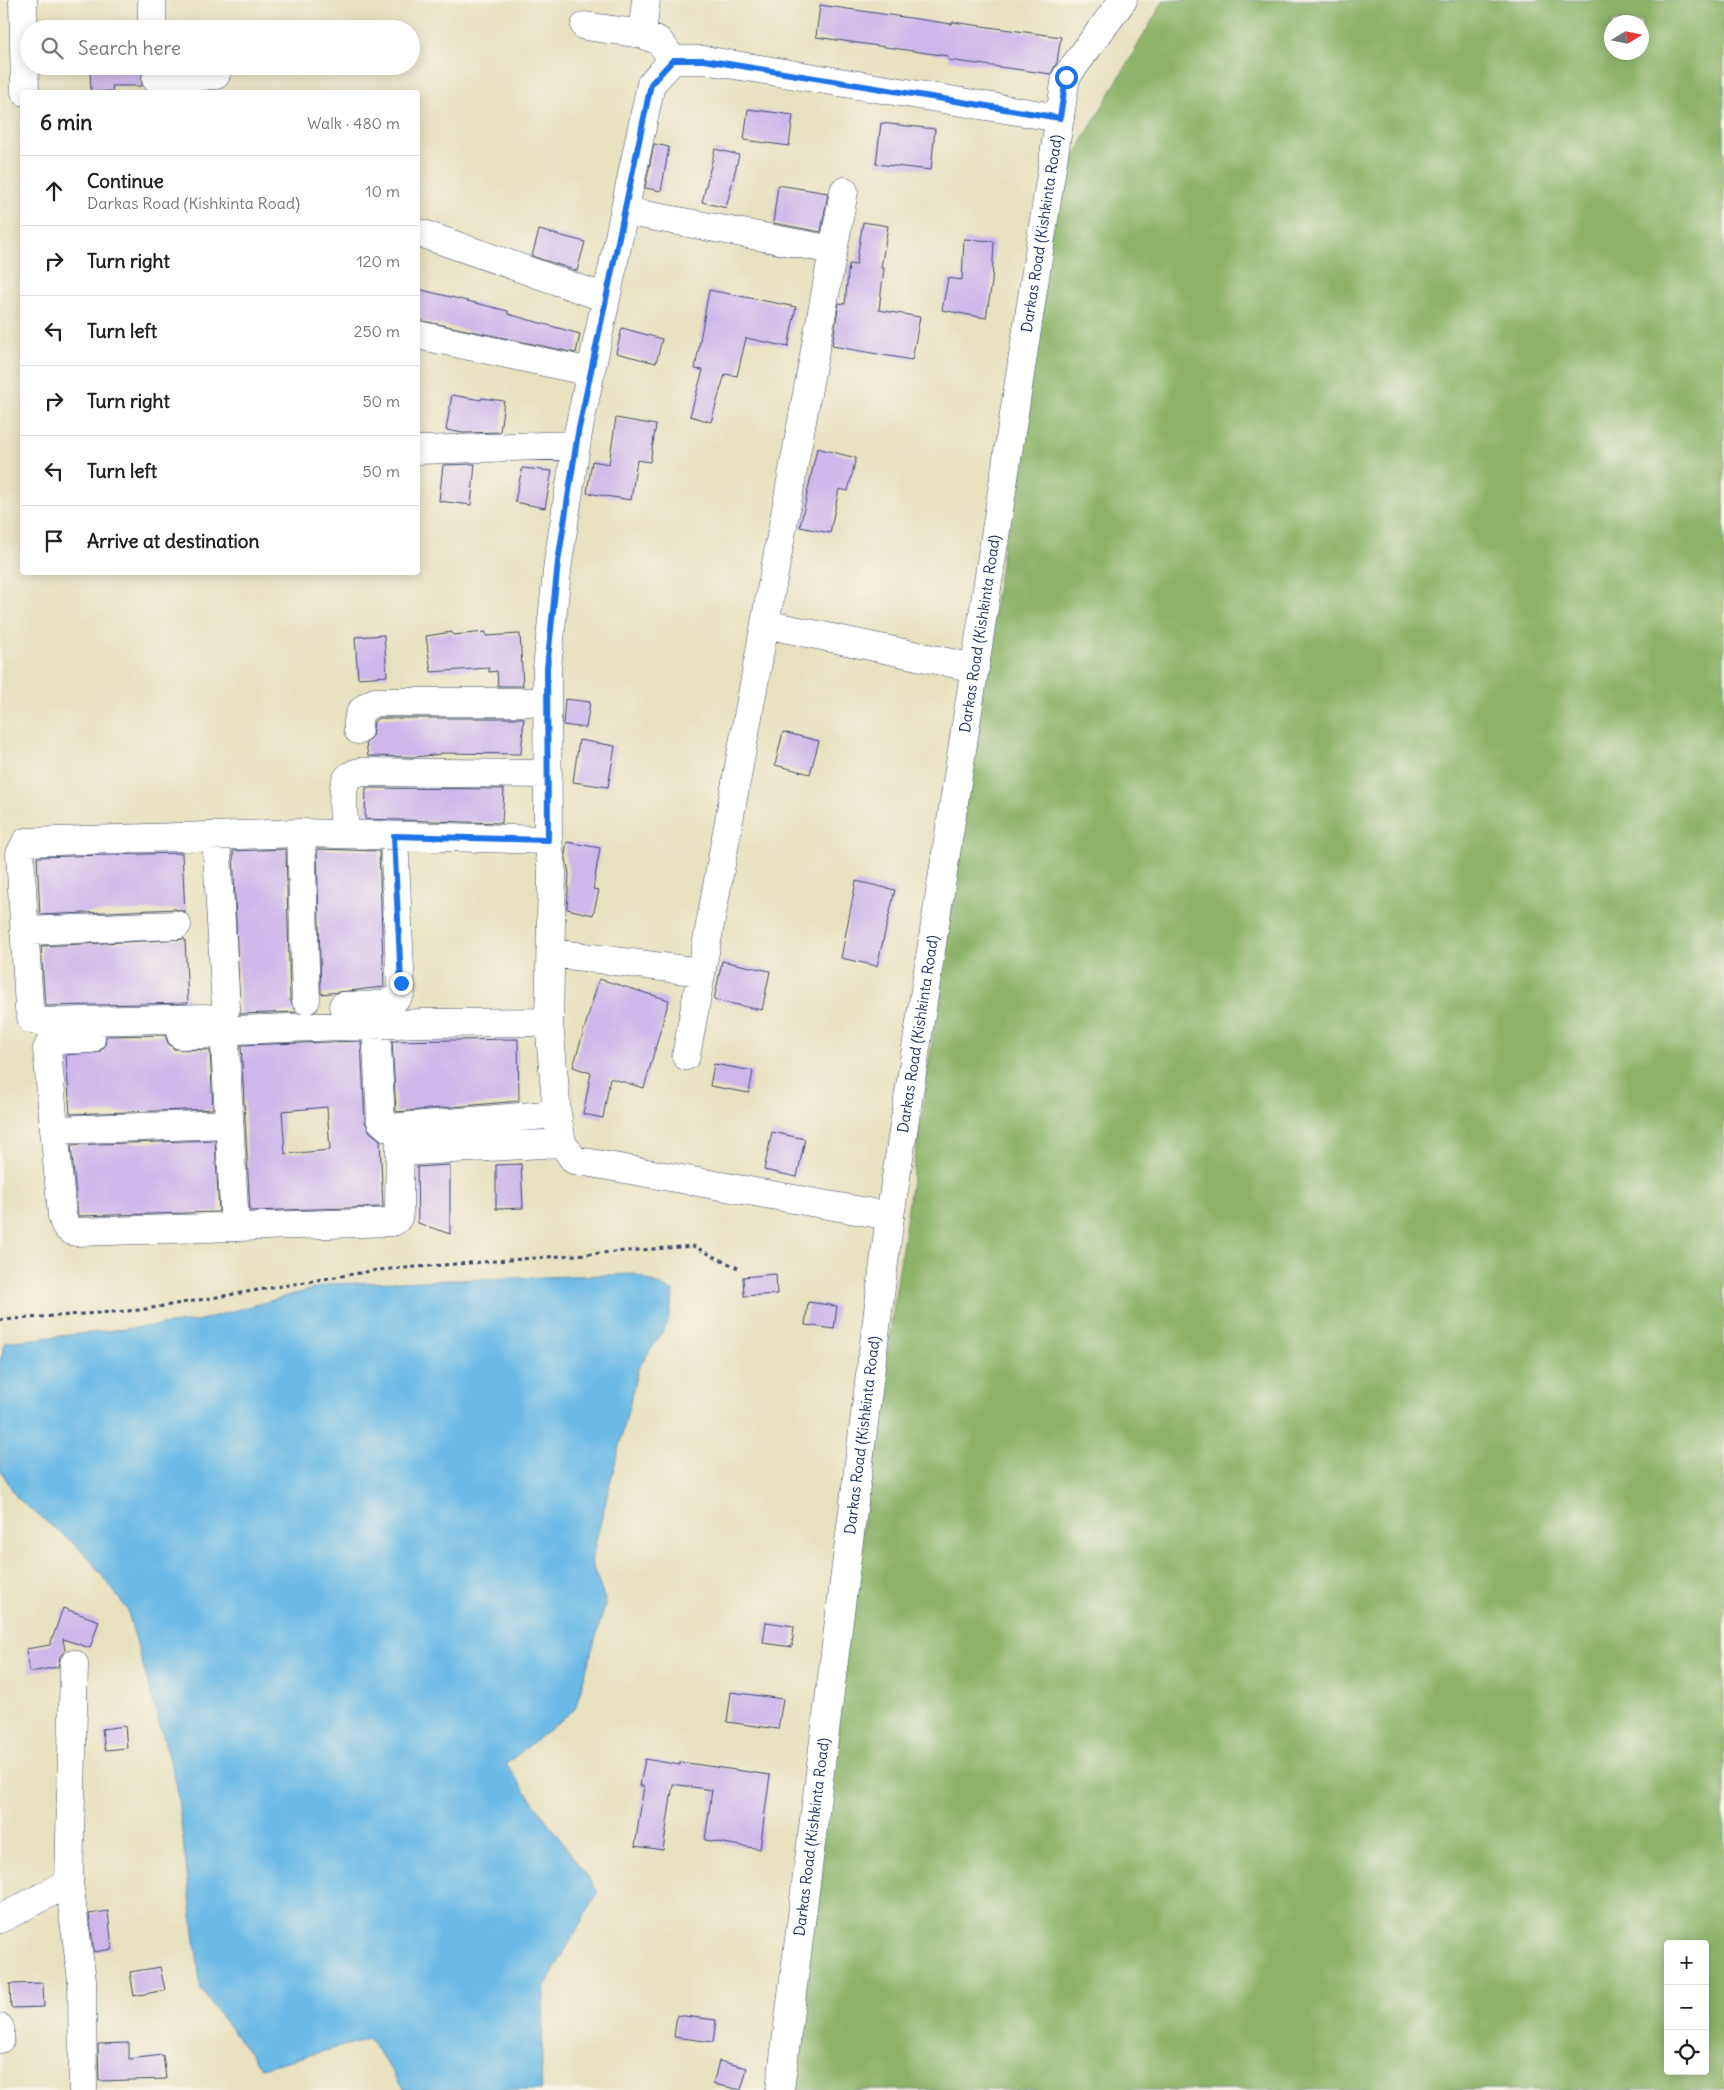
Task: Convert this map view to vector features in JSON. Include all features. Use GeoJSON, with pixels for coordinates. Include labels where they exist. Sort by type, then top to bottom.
{"type":"FeatureCollection","features":[{"type":"Feature","properties":{"kind":"street"},"geometry":{"type":"LineString","coordinates":[[23,0],[23,20]]}},
{"type":"Feature","properties":{"kind":"street"},"geometry":{"type":"LineString","coordinates":[[152,0],[152,20]]}},
{"type":"Feature","properties":{"kind":"street"},"geometry":{"type":"LineString","coordinates":[[642,34],[646,0]]}},
{"type":"Feature","properties":{"kind":"street","name":"Darkas Road (Kishkinta Road)"},"geometry":{"type":"LineString","coordinates":[[780,2090],[890,1216],[1066,77],[1123,0]]}},
{"type":"Feature","properties":{"kind":"street"},"geometry":{"type":"LineString","coordinates":[[586,26],[642,34],[659,41],[673,60]]}},
{"type":"Feature","properties":{"kind":"street"},"geometry":{"type":"LineString","coordinates":[[890,1216],[574,1160],[562,1143],[556,1114],[548,1022],[552,953],[552,872],[548,840],[547,668],[558,562],[576,444],[651,84],[673,60],[704,60],[1060,118]]}},
{"type":"Feature","properties":{"kind":"street"},"geometry":{"type":"LineString","coordinates":[[25,75],[25,90]]}},
{"type":"Feature","properties":{"kind":"street"},"geometry":{"type":"LineString","coordinates":[[156,79],[216,75]]}},
{"type":"Feature","properties":{"kind":"street"},"geometry":{"type":"LineString","coordinates":[[686,1056],[844,191]]}},
{"type":"Feature","properties":{"kind":"street"},"geometry":{"type":"LineString","coordinates":[[624,211],[833,250]]}},
{"type":"Feature","properties":{"kind":"street"},"geometry":{"type":"LineString","coordinates":[[423,234],[606,298]]}},
{"type":"Feature","properties":{"kind":"street"},"geometry":{"type":"LineString","coordinates":[[420,335],[591,372]]}},
{"type":"Feature","properties":{"kind":"street"},"geometry":{"type":"LineString","coordinates":[[420,450],[576,444]]}},
{"type":"Feature","properties":{"kind":"street"},"geometry":{"type":"LineString","coordinates":[[765,624],[974,668]]}},
{"type":"Feature","properties":{"kind":"street"},"geometry":{"type":"LineString","coordinates":[[358,730],[357,716],[363,707],[375,702],[547,702]]}},
{"type":"Feature","properties":{"kind":"street"},"geometry":{"type":"LineString","coordinates":[[345,834],[344,792],[346,781],[353,774],[360,772],[548,774]]}},
{"type":"Feature","properties":{"kind":"street"},"geometry":{"type":"LineString","coordinates":[[548,840],[301,833],[26,842],[20,854],[29,1008],[32,1020],[36,1022],[220,1020],[235,1030],[548,1022]]}},
{"type":"Feature","properties":{"kind":"street"},"geometry":{"type":"LineString","coordinates":[[301,833],[306,1000]]}},
{"type":"Feature","properties":{"kind":"street"},"geometry":{"type":"LineString","coordinates":[[216,836],[220,1020],[225,1044],[235,1227]]}},
{"type":"Feature","properties":{"kind":"street"},"geometry":{"type":"LineString","coordinates":[[343,1006],[392,1001],[401,991],[394,836]]}},
{"type":"Feature","properties":{"kind":"street"},"geometry":{"type":"LineString","coordinates":[[24,931],[177,925]]}},
{"type":"Feature","properties":{"kind":"street"},"geometry":{"type":"LineString","coordinates":[[552,953],[701,972]]}},
{"type":"Feature","properties":{"kind":"street"},"geometry":{"type":"LineString","coordinates":[[220,1020],[57,1040],[50,1043],[47,1049],[62,1216],[65,1226],[69,1231],[393,1222],[398,1218],[399,1212],[400,1128]]}},
{"type":"Feature","properties":{"kind":"street"},"geometry":{"type":"LineString","coordinates":[[376,1025],[381,1121],[390,1128],[556,1114]]}},
{"type":"Feature","properties":{"kind":"street"},"geometry":{"type":"LineString","coordinates":[[54,1130],[229,1124]]}},
{"type":"Feature","properties":{"kind":"street"},"geometry":{"type":"LineString","coordinates":[[416,1151],[562,1143]]}},
{"type":"Feature","properties":{"kind":"street"},"geometry":{"type":"LineString","coordinates":[[74,1664],[69,1883],[82,1980],[83,2090]]}},
{"type":"Feature","properties":{"kind":"street"},"geometry":{"type":"LineString","coordinates":[[0,1919],[69,1883]]}},
{"type":"Feature","properties":{"kind":"street"},"geometry":{"type":"LineString","coordinates":[[0,2028],[0,2039]]}},
{"type":"Feature","properties":{"kind":"path"},"geometry":{"type":"LineString","coordinates":[[0,1320],[140,1310],[376,1270],[693,1246],[738,1268]]}},
{"type":"Feature","properties":{"kind":"green space"},"geometry":{"type":"Polygon","coordinates":[[[1164,0],[1724,0],[1724,2090],[785,2090],[863,1519],[1055,188],[1164,0]]]}},
{"type":"Feature","properties":{"kind":"water"},"geometry":{"type":"Polygon","coordinates":[[[635,1274],[674,1292],[667,1325],[638,1369],[591,1562],[606,1602],[575,1709],[506,1764],[598,1892],[544,1988],[541,2090],[405,2090],[369,2039],[261,2068],[201,1990],[176,1782],[127,1609],[85,1553],[17,1498],[0,1469],[0,1360],[6,1342],[197,1321],[331,1284],[635,1274]]]}},
{"type":"Feature","properties":{"kind":"building"},"geometry":{"type":"Polygon","coordinates":[[[820,5],[1061,37],[1057,62],[1051,74],[948,60],[948,56],[816,37],[820,5]]]}},
{"type":"Feature","properties":{"kind":"building"},"geometry":{"type":"Polygon","coordinates":[[[90,75],[142,75],[142,86],[112,86],[113,90],[91,90],[90,75]]]}},
{"type":"Feature","properties":{"kind":"building"},"geometry":{"type":"Polygon","coordinates":[[[748,109],[793,115],[789,146],[744,140],[748,109]]]}},
{"type":"Feature","properties":{"kind":"building"},"geometry":{"type":"Polygon","coordinates":[[[881,123],[935,129],[931,170],[876,164],[881,123]]]}},
{"type":"Feature","properties":{"kind":"building"},"geometry":{"type":"Polygon","coordinates":[[[654,144],[669,147],[661,191],[645,188],[654,144]]]}},
{"type":"Feature","properties":{"kind":"building"},"geometry":{"type":"Polygon","coordinates":[[[715,149],[739,155],[726,208],[702,202],[715,149]]]}},
{"type":"Feature","properties":{"kind":"building"},"geometry":{"type":"Polygon","coordinates":[[[778,185],[828,193],[821,232],[773,223],[778,185]]]}},
{"type":"Feature","properties":{"kind":"building"},"geometry":{"type":"Polygon","coordinates":[[[863,222],[888,226],[881,268],[884,268],[879,310],[920,317],[912,360],[832,346],[839,303],[845,304],[849,264],[856,265],[863,222]]]}},
{"type":"Feature","properties":{"kind":"building"},"geometry":{"type":"Polygon","coordinates":[[[539,230],[585,242],[577,271],[532,256],[539,230]]]}},
{"type":"Feature","properties":{"kind":"building"},"geometry":{"type":"Polygon","coordinates":[[[964,239],[994,241],[992,282],[986,318],[942,310],[948,278],[962,280],[964,239]]]}},
{"type":"Feature","properties":{"kind":"building"},"geometry":{"type":"Polygon","coordinates":[[[420,289],[508,311],[508,314],[580,334],[576,353],[420,320],[420,289]]]}},
{"type":"Feature","properties":{"kind":"building"},"geometry":{"type":"Polygon","coordinates":[[[709,290],[796,307],[788,347],[746,338],[737,376],[725,374],[711,422],[690,416],[703,370],[695,369],[709,290]]]}},
{"type":"Feature","properties":{"kind":"building"},"geometry":{"type":"Polygon","coordinates":[[[622,328],[662,339],[656,363],[616,353],[622,328]]]}},
{"type":"Feature","properties":{"kind":"building"},"geometry":{"type":"Polygon","coordinates":[[[452,395],[481,400],[482,398],[504,401],[500,432],[463,433],[446,430],[452,395]]]}},
{"type":"Feature","properties":{"kind":"building"},"geometry":{"type":"Polygon","coordinates":[[[616,418],[656,425],[650,462],[637,460],[631,500],[587,493],[592,461],[609,464],[616,418]]]}},
{"type":"Feature","properties":{"kind":"building"},"geometry":{"type":"Polygon","coordinates":[[[817,448],[856,458],[848,491],[839,489],[830,533],[800,527],[817,448]]]}},
{"type":"Feature","properties":{"kind":"building"},"geometry":{"type":"Polygon","coordinates":[[[475,464],[471,505],[439,501],[443,465],[475,464]]]}},
{"type":"Feature","properties":{"kind":"building"},"geometry":{"type":"Polygon","coordinates":[[[522,468],[552,471],[545,508],[515,502],[522,468]]]}},
{"type":"Feature","properties":{"kind":"building"},"geometry":{"type":"Polygon","coordinates":[[[452,632],[453,635],[486,632],[486,636],[520,634],[523,686],[498,686],[497,671],[489,672],[489,668],[431,672],[426,636],[452,632]]]}},
{"type":"Feature","properties":{"kind":"building"},"geometry":{"type":"Polygon","coordinates":[[[384,635],[387,676],[358,678],[355,637],[384,635]]]}},
{"type":"Feature","properties":{"kind":"building"},"geometry":{"type":"Polygon","coordinates":[[[565,699],[590,702],[586,728],[563,725],[565,699]]]}},
{"type":"Feature","properties":{"kind":"building"},"geometry":{"type":"Polygon","coordinates":[[[379,718],[524,718],[521,754],[441,753],[415,757],[368,756],[366,743],[372,737],[374,721],[379,718]]]}},
{"type":"Feature","properties":{"kind":"building"},"geometry":{"type":"Polygon","coordinates":[[[783,732],[819,741],[810,774],[775,765],[783,732]]]}},
{"type":"Feature","properties":{"kind":"building"},"geometry":{"type":"Polygon","coordinates":[[[579,740],[615,746],[608,787],[573,782],[579,740]]]}},
{"type":"Feature","properties":{"kind":"building"},"geometry":{"type":"Polygon","coordinates":[[[366,788],[504,789],[502,823],[365,819],[366,788]]]}},
{"type":"Feature","properties":{"kind":"building"},"geometry":{"type":"Polygon","coordinates":[[[567,842],[600,848],[593,889],[599,890],[593,915],[567,909],[569,874],[565,853],[567,842]]]}},
{"type":"Feature","properties":{"kind":"building"},"geometry":{"type":"Polygon","coordinates":[[[286,849],[290,1000],[297,1012],[240,1014],[233,851],[286,849]]]}},
{"type":"Feature","properties":{"kind":"building"},"geometry":{"type":"Polygon","coordinates":[[[317,849],[379,851],[384,987],[321,994],[317,849]]]}},
{"type":"Feature","properties":{"kind":"building"},"geometry":{"type":"Polygon","coordinates":[[[182,853],[185,912],[176,909],[40,915],[37,857],[182,853]]]}},
{"type":"Feature","properties":{"kind":"building"},"geometry":{"type":"Polygon","coordinates":[[[856,881],[895,890],[877,966],[841,958],[856,881]]]}},
{"type":"Feature","properties":{"kind":"building"},"geometry":{"type":"Polygon","coordinates":[[[185,939],[188,1003],[45,1006],[41,946],[185,939]]]}},
{"type":"Feature","properties":{"kind":"building"},"geometry":{"type":"Polygon","coordinates":[[[722,961],[770,971],[762,1010],[714,1000],[722,961]]]}},
{"type":"Feature","properties":{"kind":"building"},"geometry":{"type":"Polygon","coordinates":[[[599,979],[669,1000],[644,1088],[610,1078],[603,1118],[583,1114],[591,1073],[573,1067],[599,979]]]}},
{"type":"Feature","properties":{"kind":"building"},"geometry":{"type":"Polygon","coordinates":[[[165,1035],[168,1043],[174,1049],[210,1050],[213,1109],[70,1114],[66,1055],[99,1052],[105,1046],[106,1036],[165,1035]]]}},
{"type":"Feature","properties":{"kind":"building"},"geometry":{"type":"Polygon","coordinates":[[[518,1039],[519,1101],[396,1112],[392,1041],[518,1039]]]}},
{"type":"Feature","properties":{"kind":"building"},"geometry":{"type":"Polygon","coordinates":[[[361,1041],[365,1122],[370,1132],[380,1140],[383,1207],[250,1211],[241,1045],[361,1041]],[[327,1107],[282,1111],[285,1154],[330,1150],[327,1107]]]}},
{"type":"Feature","properties":{"kind":"building"},"geometry":{"type":"Polygon","coordinates":[[[714,1064],[753,1071],[749,1093],[710,1086],[714,1064]]]}},
{"type":"Feature","properties":{"kind":"building"},"geometry":{"type":"Polygon","coordinates":[[[772,1132],[805,1139],[797,1177],[764,1170],[772,1132]]]}},
{"type":"Feature","properties":{"kind":"building"},"geometry":{"type":"Polygon","coordinates":[[[215,1140],[219,1212],[78,1216],[71,1145],[215,1140]]]}},
{"type":"Feature","properties":{"kind":"building"},"geometry":{"type":"Polygon","coordinates":[[[521,1164],[523,1208],[496,1209],[496,1165],[521,1164]]]}},
{"type":"Feature","properties":{"kind":"building"},"geometry":{"type":"Polygon","coordinates":[[[450,1165],[450,1234],[418,1223],[417,1167],[450,1165]]]}},
{"type":"Feature","properties":{"kind":"building"},"geometry":{"type":"Polygon","coordinates":[[[776,1274],[777,1294],[744,1296],[743,1277],[776,1274]]]}},
{"type":"Feature","properties":{"kind":"building"},"geometry":{"type":"Polygon","coordinates":[[[808,1302],[837,1306],[834,1329],[805,1325],[808,1302]]]}},
{"type":"Feature","properties":{"kind":"building"},"geometry":{"type":"Polygon","coordinates":[[[63,1608],[99,1621],[90,1648],[63,1639],[65,1651],[60,1656],[58,1667],[30,1672],[26,1649],[50,1645],[63,1608]]]}},
{"type":"Feature","properties":{"kind":"building"},"geometry":{"type":"Polygon","coordinates":[[[766,1622],[794,1626],[792,1647],[763,1643],[766,1622]]]}},
{"type":"Feature","properties":{"kind":"building"},"geometry":{"type":"Polygon","coordinates":[[[731,1692],[783,1699],[778,1729],[727,1722],[731,1692]]]}},
{"type":"Feature","properties":{"kind":"building"},"geometry":{"type":"Polygon","coordinates":[[[125,1726],[127,1748],[105,1750],[102,1729],[125,1726]]]}},
{"type":"Feature","properties":{"kind":"building"},"geometry":{"type":"Polygon","coordinates":[[[645,1759],[680,1765],[680,1762],[770,1775],[760,1849],[705,1840],[712,1790],[673,1784],[663,1850],[635,1846],[644,1786],[640,1786],[645,1759]]]}},
{"type":"Feature","properties":{"kind":"building"},"geometry":{"type":"Polygon","coordinates":[[[108,1911],[112,1949],[94,1952],[89,1914],[108,1911]]]}},
{"type":"Feature","properties":{"kind":"building"},"geometry":{"type":"Polygon","coordinates":[[[160,1967],[165,1990],[134,1996],[130,1972],[160,1967]]]}},
{"type":"Feature","properties":{"kind":"building"},"geometry":{"type":"Polygon","coordinates":[[[43,1983],[44,2007],[11,2008],[10,1984],[43,1983]]]}},
{"type":"Feature","properties":{"kind":"building"},"geometry":{"type":"Polygon","coordinates":[[[677,2015],[716,2020],[713,2042],[674,2037],[677,2015]]]}},
{"type":"Feature","properties":{"kind":"building"},"geometry":{"type":"Polygon","coordinates":[[[129,2043],[129,2059],[163,2055],[166,2079],[99,2081],[98,2044],[129,2043]]]}},
{"type":"Feature","properties":{"kind":"building"},"geometry":{"type":"Polygon","coordinates":[[[719,2061],[747,2068],[741,2090],[713,2084],[719,2061]]]}},
{"type":"Feature","properties":{"kind":"route"},"geometry":{"type":"LineString","coordinates":[[401,983],[394,836],[548,840],[547,668],[558,562],[578,433],[651,84],[673,60],[704,60],[1060,118],[1066,77]]}}]}
